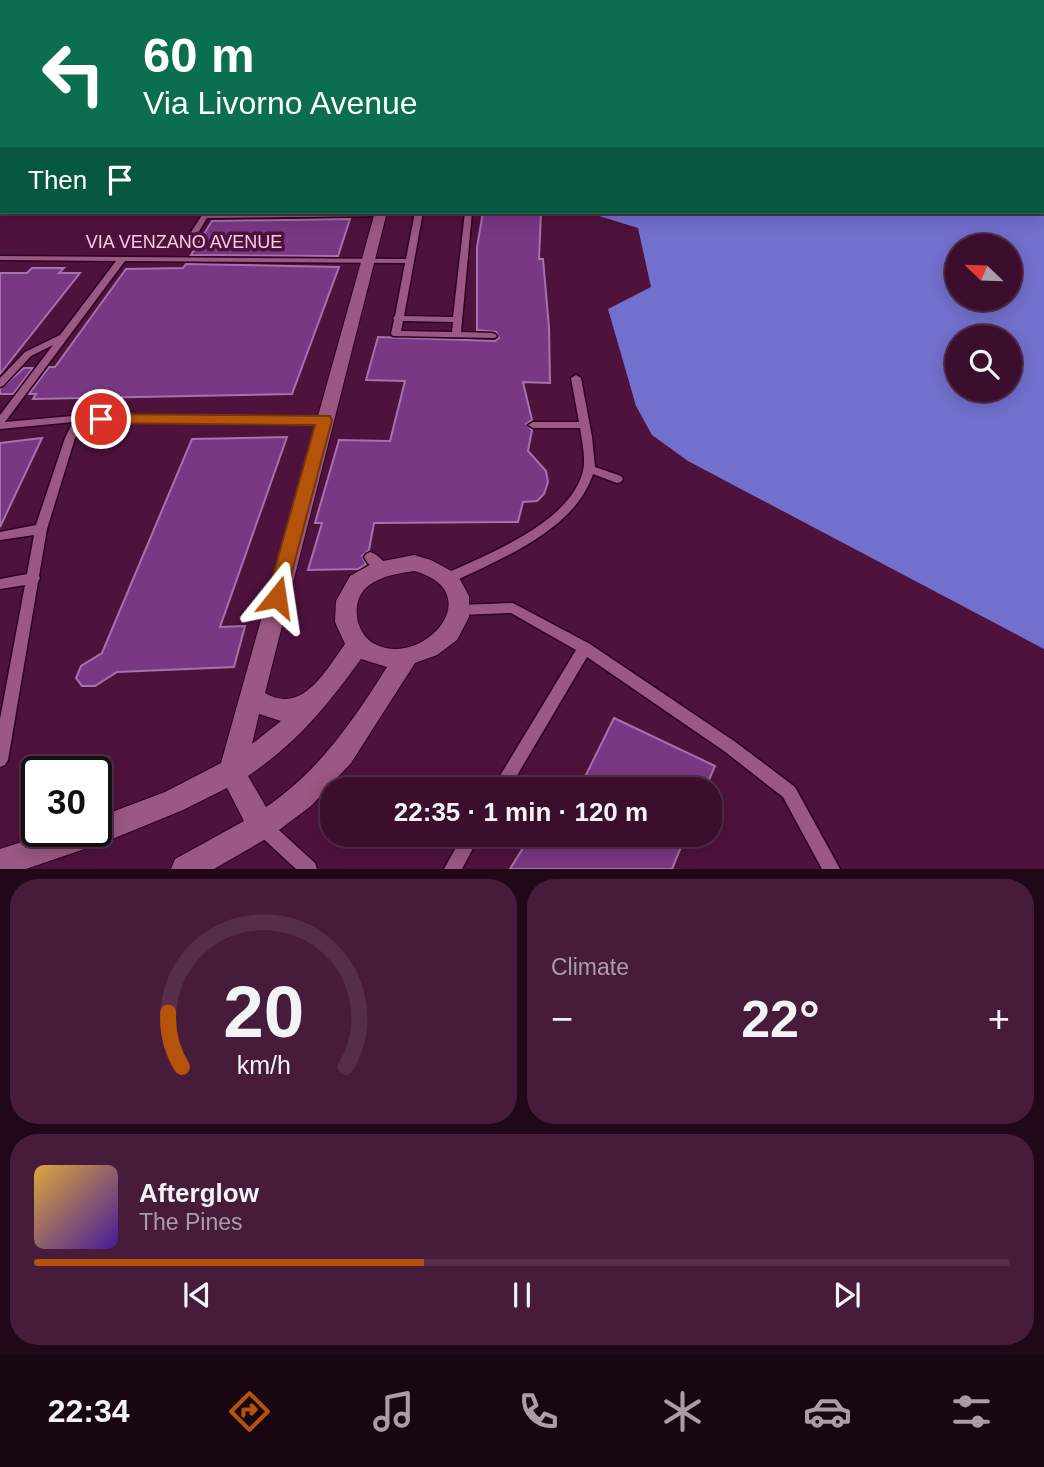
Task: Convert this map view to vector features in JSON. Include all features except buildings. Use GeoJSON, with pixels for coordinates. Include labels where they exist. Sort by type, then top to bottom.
{"type":"FeatureCollection","features":[{"type":"Feature","properties":{"kind":"street"},"geometry":{"type":"LineString","coordinates":[[261,825],[232,771],[381,214]]}},
{"type":"Feature","properties":{"kind":"street"},"geometry":{"type":"LineString","coordinates":[[376,562],[414,563],[431,567],[449,578],[460,600],[456,622],[444,639],[421,653],[407,656],[376,654],[358,645],[347,630],[345,605],[356,586],[376,562]]}},
{"type":"Feature","properties":{"kind":"street"},"geometry":{"type":"LineString","coordinates":[[0,863],[115,826],[232,771],[272,745],[311,704],[358,645]]}},
{"type":"Feature","properties":{"kind":"street"},"geometry":{"type":"LineString","coordinates":[[185,869],[261,825],[316,783],[360,728],[407,656]]}},
{"type":"Feature","properties":{"kind":"street"},"geometry":{"type":"LineString","coordinates":[[251,697],[269,709],[285,713],[311,704]]}},
{"type":"Feature","properties":{"kind":"lane"},"geometry":{"type":"LineString","coordinates":[[191,238],[206,214]]}},
{"type":"Feature","properties":{"kind":"lane"},"geometry":{"type":"LineString","coordinates":[[419,214],[407,261],[396,334],[492,336]]}},
{"type":"Feature","properties":{"kind":"lane"},"geometry":{"type":"LineString","coordinates":[[456,335],[469,214]]}},
{"type":"Feature","properties":{"kind":"lane","name":"VIA VENZANO AVENUE"},"geometry":{"type":"LineString","coordinates":[[0,258],[368,258],[407,261]]}},
{"type":"Feature","properties":{"kind":"lane"},"geometry":{"type":"LineString","coordinates":[[0,424],[123,258]]}},
{"type":"Feature","properties":{"kind":"lane"},"geometry":{"type":"LineString","coordinates":[[397,318],[458,320]]}},
{"type":"Feature","properties":{"kind":"lane"},"geometry":{"type":"LineString","coordinates":[[0,384],[28,354],[64,336]]}},
{"type":"Feature","properties":{"kind":"lane"},"geometry":{"type":"LineString","coordinates":[[449,578],[505,551],[552,522],[580,494],[589,469],[576,378]]}},
{"type":"Feature","properties":{"kind":"lane"},"geometry":{"type":"LineString","coordinates":[[0,424],[80,419],[324,420]]}},
{"type":"Feature","properties":{"kind":"lane"},"geometry":{"type":"LineString","coordinates":[[0,760],[4,718],[34,578],[41,529],[70,438],[80,419]]}},
{"type":"Feature","properties":{"kind":"lane"},"geometry":{"type":"LineString","coordinates":[[533,425],[583,425]]}},
{"type":"Feature","properties":{"kind":"lane"},"geometry":{"type":"LineString","coordinates":[[589,469],[617,479]]}},
{"type":"Feature","properties":{"kind":"lane"},"geometry":{"type":"LineString","coordinates":[[0,536],[41,529]]}},
{"type":"Feature","properties":{"kind":"lane"},"geometry":{"type":"LineString","coordinates":[[0,584],[34,578]]}},
{"type":"Feature","properties":{"kind":"lane"},"geometry":{"type":"LineString","coordinates":[[460,610],[513,607],[584,649],[729,746],[789,792],[832,869]]}},
{"type":"Feature","properties":{"kind":"lane"},"geometry":{"type":"LineString","coordinates":[[507,777],[584,649]]}},
{"type":"Feature","properties":{"kind":"lane"},"geometry":{"type":"LineString","coordinates":[[261,825],[309,869]]}},
{"type":"Feature","properties":{"kind":"lane"},"geometry":{"type":"LineString","coordinates":[[452,869],[465,847]]}},
{"type":"Feature","properties":{"kind":"shaded area"},"geometry":{"type":"Polygon","coordinates":[[[592,214],[1044,214],[1044,649],[688,461],[652,435],[636,406],[608,309],[651,287],[638,228],[592,214]]]}},
{"type":"Feature","properties":{"kind":"route"},"geometry":{"type":"LineString","coordinates":[[101,419],[324,420],[277,597]]}}]}
